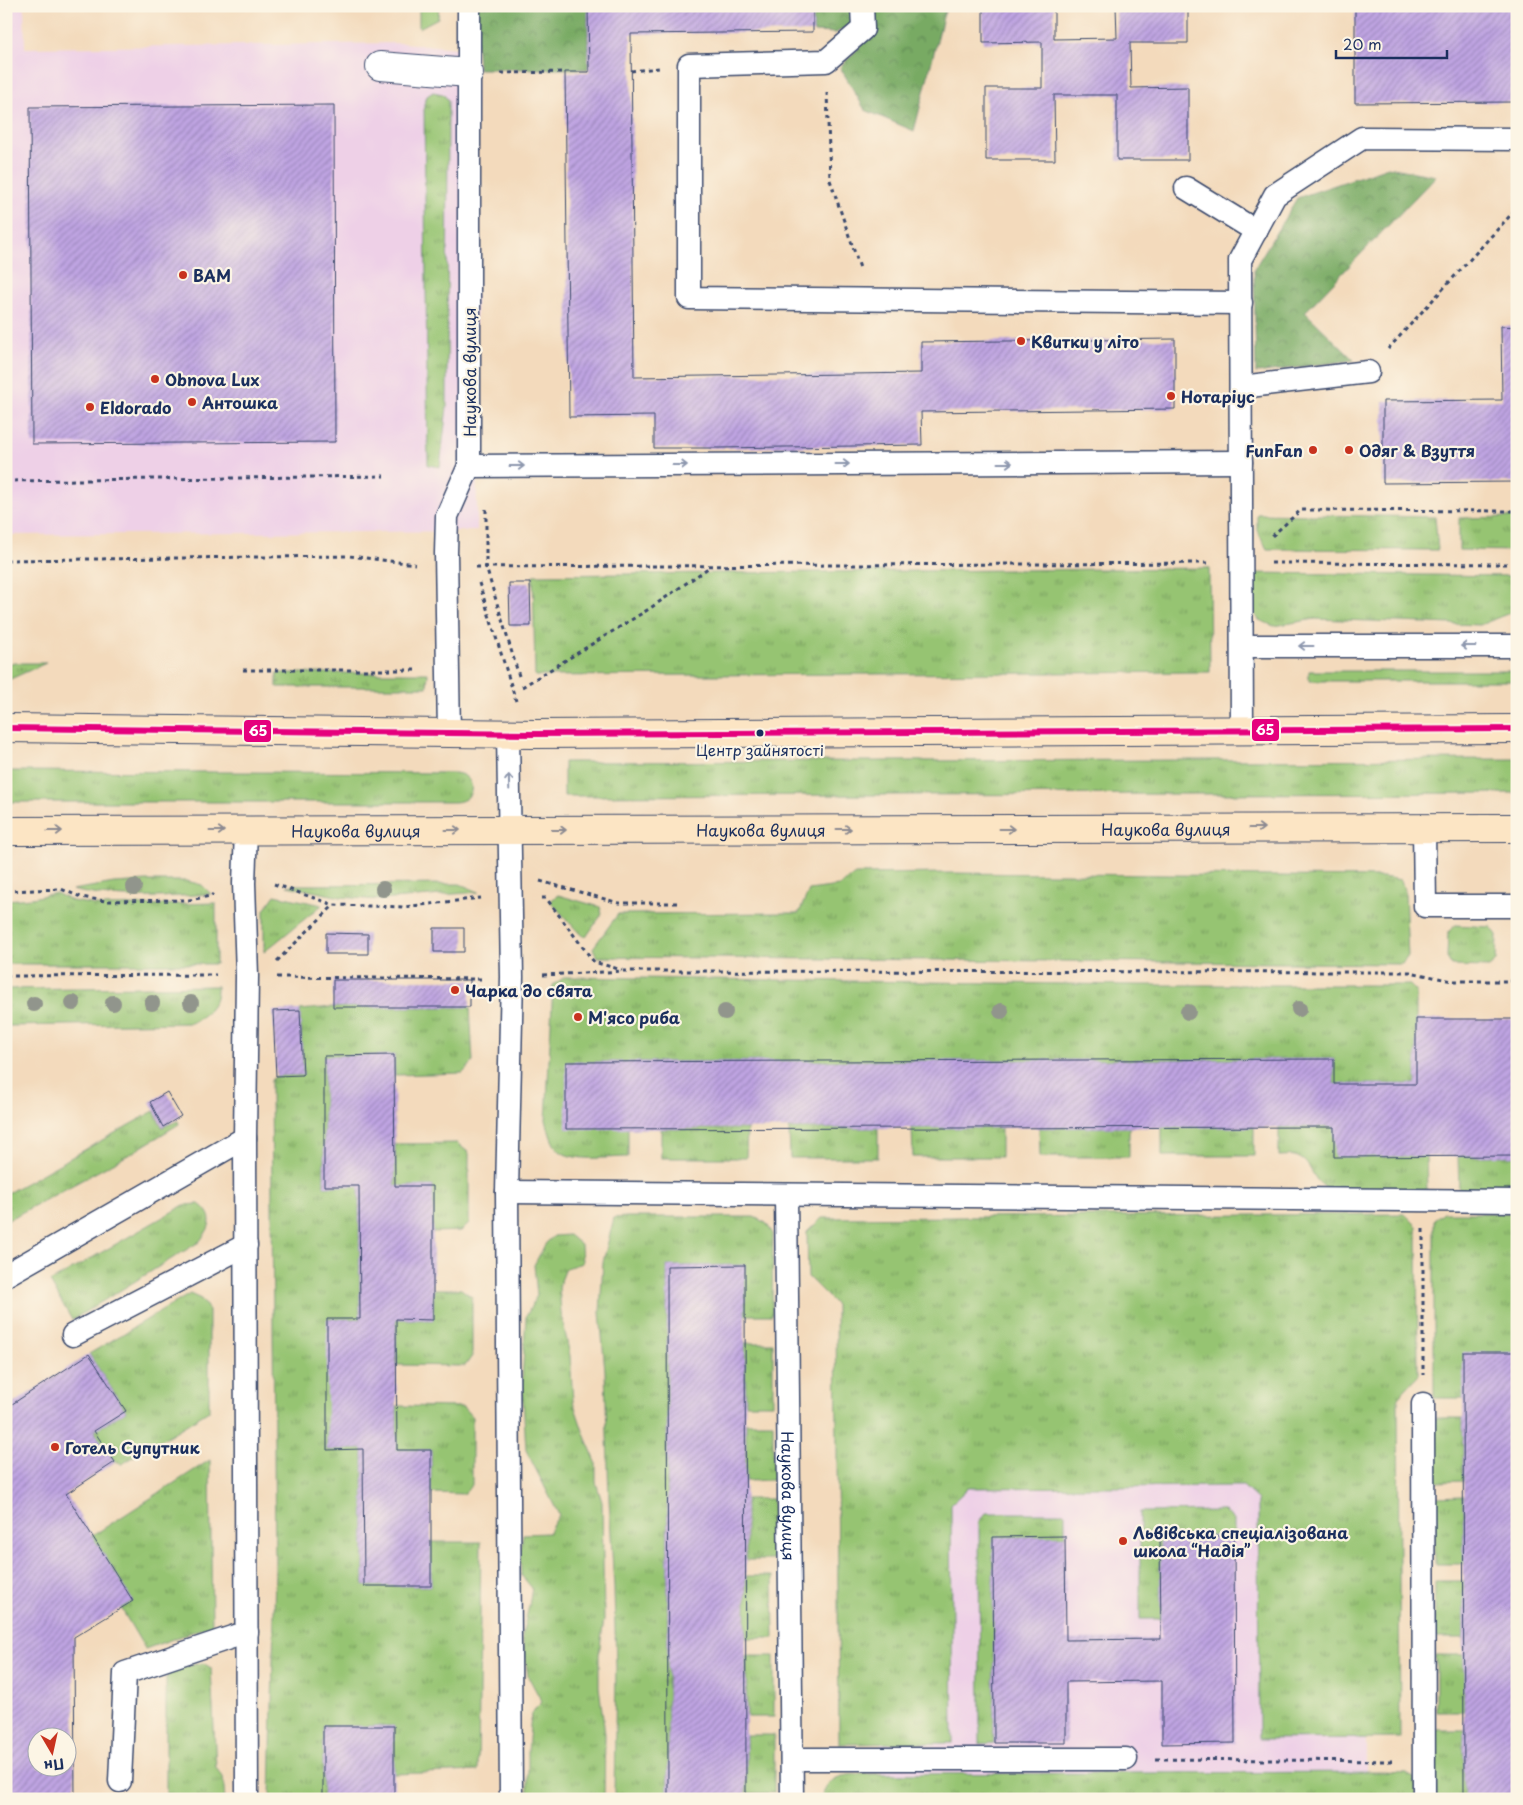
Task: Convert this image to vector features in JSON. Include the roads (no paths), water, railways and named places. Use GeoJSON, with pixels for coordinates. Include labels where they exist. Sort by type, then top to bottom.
{"type":"FeatureCollection","features":[{"type":"Feature","properties":{"kind":"main road"},"geometry":{"type":"LineString","coordinates":[[6,728],[449,734],[1517,729]]}},
{"type":"Feature","properties":{"kind":"main road","name":"Наукова вулиця"},"geometry":{"type":"LineString","coordinates":[[6,831],[1517,828]]}},
{"type":"Feature","properties":{"kind":"street"},"geometry":{"type":"LineString","coordinates":[[380,66],[468,74]]}},
{"type":"Feature","properties":{"kind":"lane","name":"Наукова вулиця"},"geometry":{"type":"LineString","coordinates":[[449,734],[447,516],[469,466],[468,6]]}},
{"type":"Feature","properties":{"kind":"lane"},"geometry":{"type":"LineString","coordinates":[[862,6],[863,29],[826,61],[689,65],[689,298],[1241,303]]}},
{"type":"Feature","properties":{"kind":"lane"},"geometry":{"type":"LineString","coordinates":[[1242,731],[1240,260],[1276,195],[1362,138],[1517,138]]}},
{"type":"Feature","properties":{"kind":"lane"},"geometry":{"type":"LineString","coordinates":[[1186,188],[1256,230]]}},
{"type":"Feature","properties":{"kind":"lane"},"geometry":{"type":"LineString","coordinates":[[1240,387],[1368,372]]}},
{"type":"Feature","properties":{"kind":"lane"},"geometry":{"type":"LineString","coordinates":[[469,466],[1241,462]]}},
{"type":"Feature","properties":{"kind":"lane"},"geometry":{"type":"LineString","coordinates":[[1242,646],[1517,646]]}},
{"type":"Feature","properties":{"kind":"lane"},"geometry":{"type":"LineString","coordinates":[[508,734],[512,977],[506,1192],[511,1799]]}},
{"type":"Feature","properties":{"kind":"lane"},"geometry":{"type":"LineString","coordinates":[[1424,828],[1425,906],[1517,906]]}},
{"type":"Feature","properties":{"kind":"lane"},"geometry":{"type":"LineString","coordinates":[[246,831],[244,883],[247,976],[245,1138],[247,1799]]}},
{"type":"Feature","properties":{"kind":"lane"},"geometry":{"type":"LineString","coordinates":[[6,1275],[245,1138]]}},
{"type":"Feature","properties":{"kind":"lane"},"geometry":{"type":"LineString","coordinates":[[506,1192],[1517,1201]]}},
{"type":"Feature","properties":{"kind":"lane","name":"Наукова вулиця"},"geometry":{"type":"LineString","coordinates":[[786,1195],[792,1799]]}},
{"type":"Feature","properties":{"kind":"lane"},"geometry":{"type":"LineString","coordinates":[[73,1335],[246,1245]]}},
{"type":"Feature","properties":{"kind":"lane"},"geometry":{"type":"LineString","coordinates":[[1423,1404],[1424,1799]]}},
{"type":"Feature","properties":{"kind":"lane"},"geometry":{"type":"LineString","coordinates":[[120,1781],[125,1673],[246,1632]]}},
{"type":"Feature","properties":{"kind":"lane"},"geometry":{"type":"LineString","coordinates":[[792,1759],[1126,1759]]}},
{"type":"Feature","properties":{"kind":"place","name":"ВАМ"},"geometry":{"type":"Point","coordinates":[183,275]}},
{"type":"Feature","properties":{"kind":"place","name":"Квитки у літо"},"geometry":{"type":"Point","coordinates":[1021,341]}},
{"type":"Feature","properties":{"kind":"place","name":"Obnova Lux"},"geometry":{"type":"Point","coordinates":[155,379]}},
{"type":"Feature","properties":{"kind":"place","name":"Нотаріус"},"geometry":{"type":"Point","coordinates":[1171,396]}},
{"type":"Feature","properties":{"kind":"place","name":"Антошка"},"geometry":{"type":"Point","coordinates":[192,402]}},
{"type":"Feature","properties":{"kind":"place","name":"Eldorado"},"geometry":{"type":"Point","coordinates":[90,407]}},
{"type":"Feature","properties":{"kind":"place","name":"FunFan"},"geometry":{"type":"Point","coordinates":[1313,450]}},
{"type":"Feature","properties":{"kind":"place","name":"Одяг & Взуття"},"geometry":{"type":"Point","coordinates":[1349,450]}},
{"type":"Feature","properties":{"kind":"place","name":"Центр зайнятості"},"geometry":{"type":"Point","coordinates":[760,733]}},
{"type":"Feature","properties":{"kind":"place","name":"Чарка до свята"},"geometry":{"type":"Point","coordinates":[455,990]}},
{"type":"Feature","properties":{"kind":"place","name":"М'ясо риба"},"geometry":{"type":"Point","coordinates":[578,1017]}},
{"type":"Feature","properties":{"kind":"place","name":"Готель Супутник"},"geometry":{"type":"Point","coordinates":[55,1447]}},
{"type":"Feature","properties":{"kind":"place","name":"Львівська спеціалізована школа “Надія”"},"geometry":{"type":"Point","coordinates":[1123,1541]}}]}
